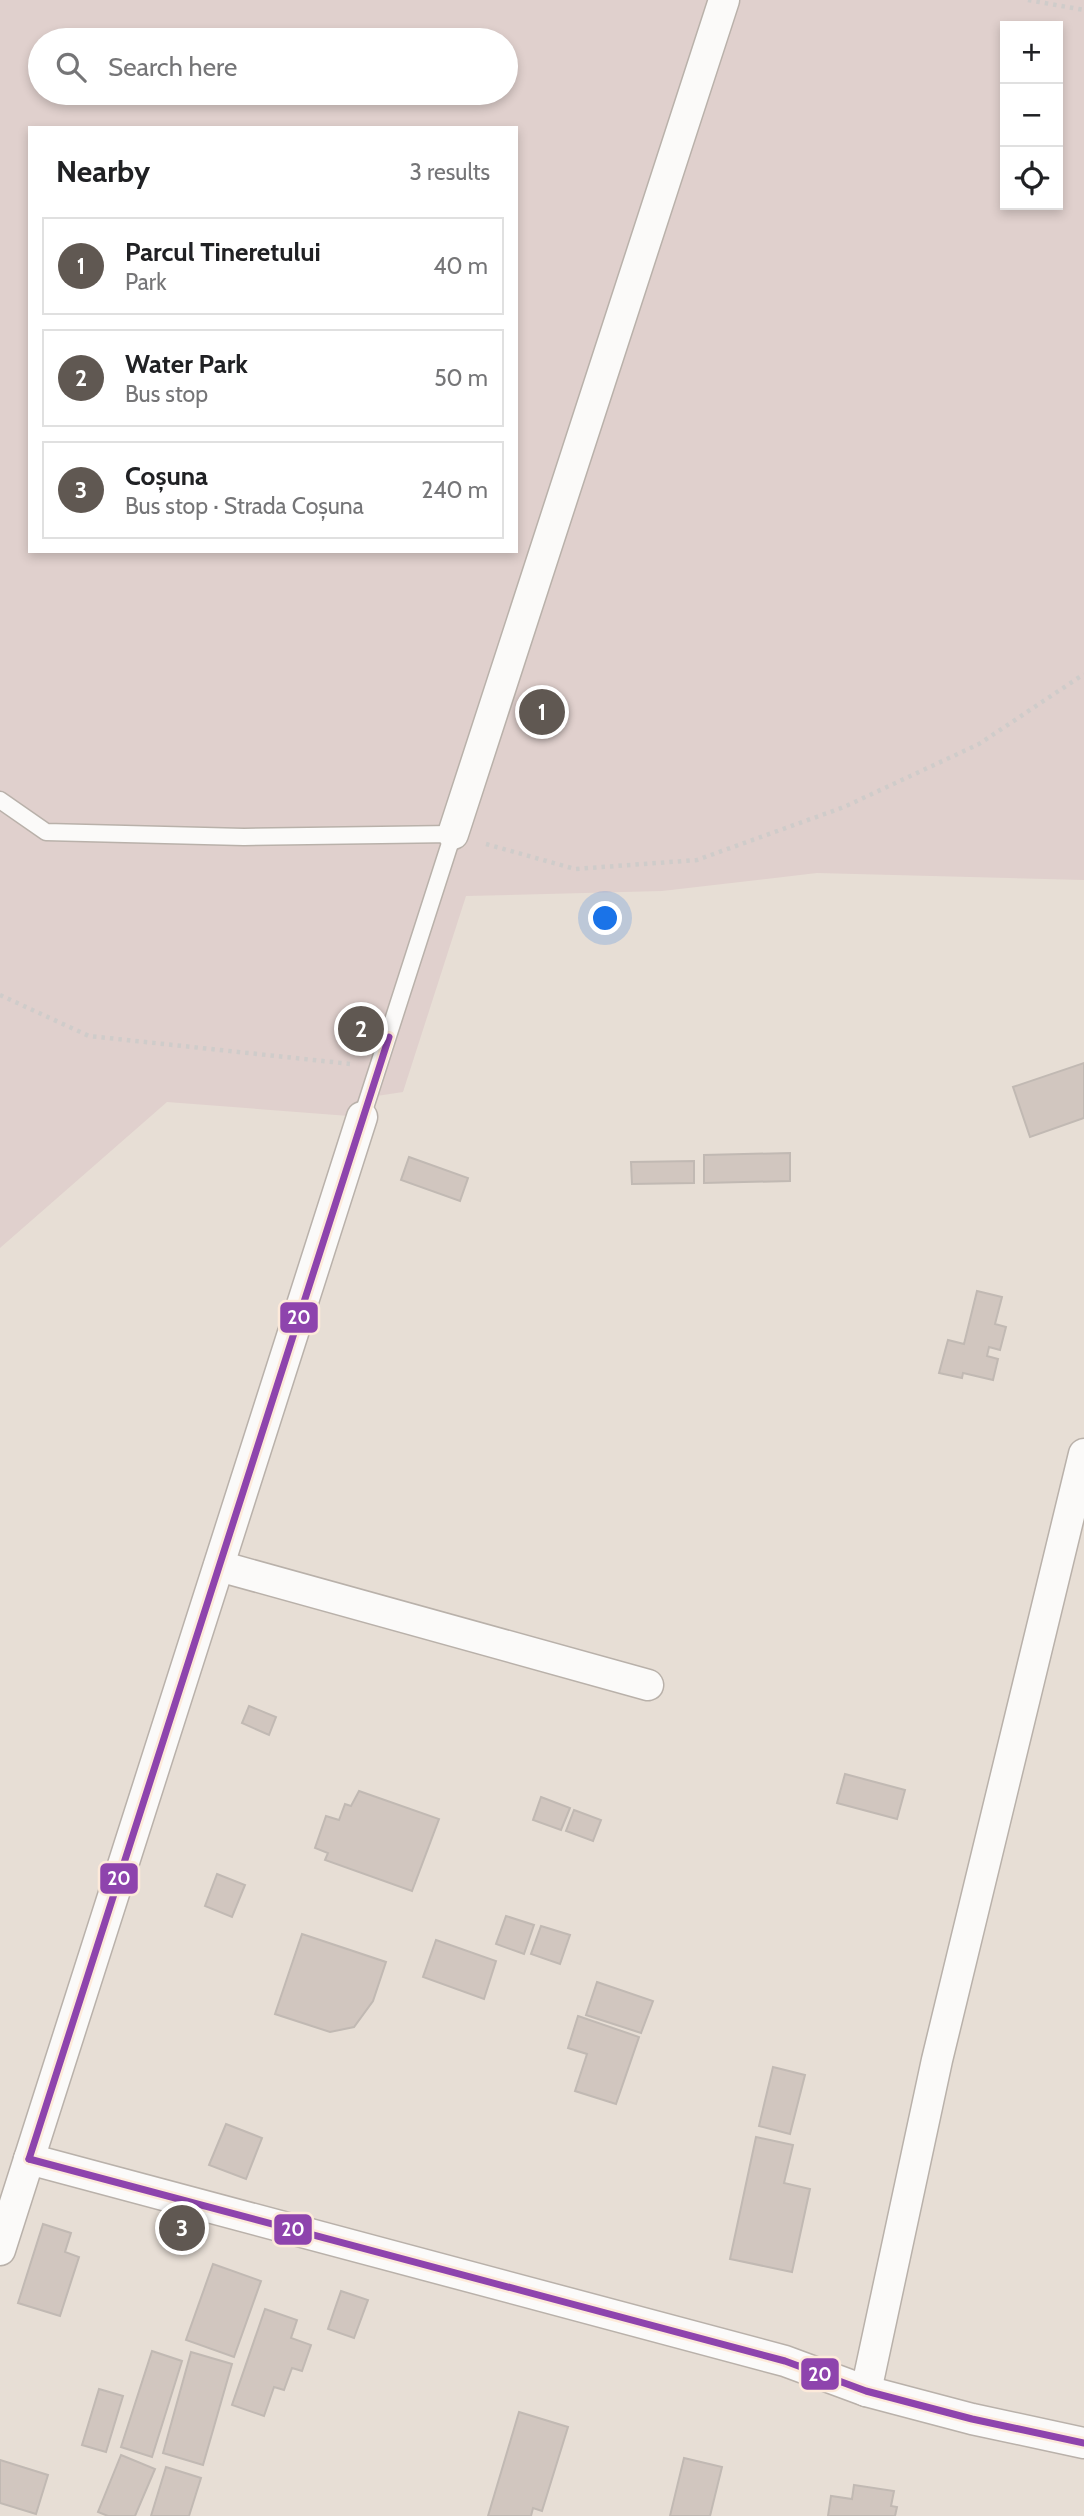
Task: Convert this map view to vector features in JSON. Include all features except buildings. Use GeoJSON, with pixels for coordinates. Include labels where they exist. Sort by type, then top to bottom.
{"type":"FeatureCollection","features":[{"type":"Feature","properties":{"kind":"street"},"geometry":{"type":"LineString","coordinates":[[453,834],[724,0]]}},
{"type":"Feature","properties":{"kind":"street"},"geometry":{"type":"LineString","coordinates":[[0,2250],[362,1117]]}},
{"type":"Feature","properties":{"kind":"street"},"geometry":{"type":"LineString","coordinates":[[866,2391],[937,2060],[1084,1454]]}},
{"type":"Feature","properties":{"kind":"street"},"geometry":{"type":"LineString","coordinates":[[219,1566],[648,1685]]}},
{"type":"Feature","properties":{"kind":"street"},"geometry":{"type":"LineString","coordinates":[[29,2160],[785,2361],[866,2391],[972,2419],[1084,2443]]}},
{"type":"Feature","properties":{"kind":"lane"},"geometry":{"type":"LineString","coordinates":[[0,800],[47,832],[244,837],[453,834],[362,1117]]}},
{"type":"Feature","properties":{"kind":"path"},"geometry":{"type":"LineString","coordinates":[[1028,0],[1084,10]]}},
{"type":"Feature","properties":{"kind":"path"},"geometry":{"type":"LineString","coordinates":[[453,834],[575,869],[698,860],[844,807],[979,744],[1084,674]]}},
{"type":"Feature","properties":{"kind":"path"},"geometry":{"type":"LineString","coordinates":[[0,995],[89,1036],[379,1067]]}},
{"type":"Feature","properties":{"kind":"shaded area"},"geometry":{"type":"Polygon","coordinates":[[[0,0],[1084,0],[1084,880],[817,873],[662,891],[466,896],[403,1092],[370,1097],[362,1117],[167,1102],[0,1248],[0,0]]]}},
{"type":"Feature","properties":{"kind":"transit line","name":"20"},"geometry":{"type":"LineString","coordinates":[[29,2159],[389,1037]]}},
{"type":"Feature","properties":{"kind":"transit line","name":"20"},"geometry":{"type":"LineString","coordinates":[[29,2159],[785,2361],[866,2391],[972,2419],[1084,2443]]}},
{"type":"Feature","properties":{"kind":"place","name":"Parcul Tineretului"},"geometry":{"type":"Point","coordinates":[542,712]}},
{"type":"Feature","properties":{"kind":"place","name":"Water Park"},"geometry":{"type":"Point","coordinates":[361,1029]}},
{"type":"Feature","properties":{"kind":"place","name":"Coșuna"},"geometry":{"type":"Point","coordinates":[182,2228]}}]}
